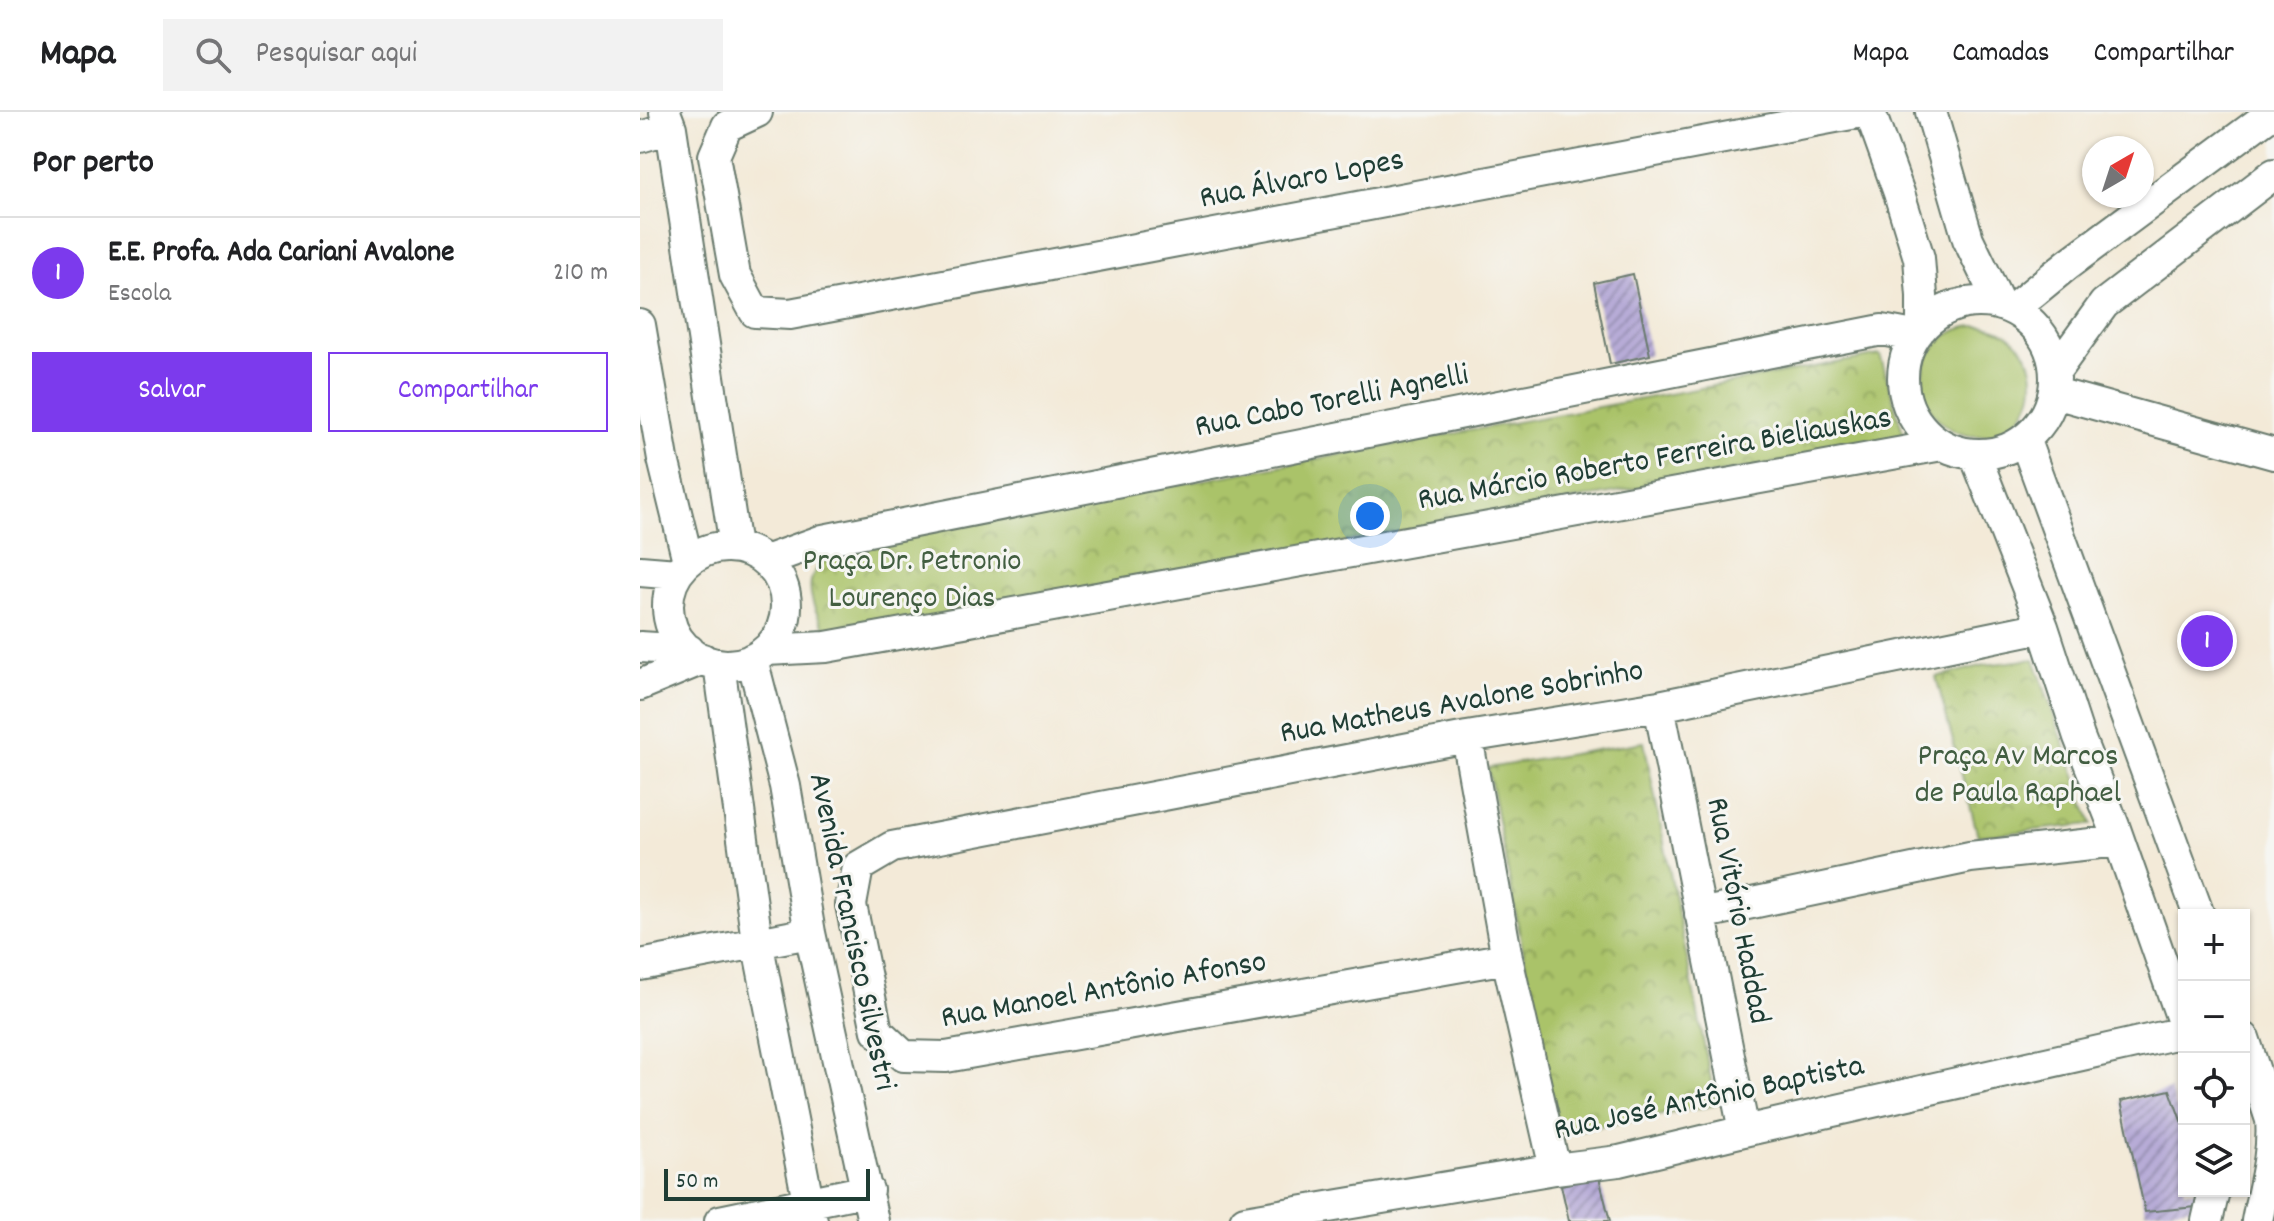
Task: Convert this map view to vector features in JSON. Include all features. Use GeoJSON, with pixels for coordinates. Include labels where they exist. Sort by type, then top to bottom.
{"type":"FeatureCollection","features":[{"type":"Feature","properties":{"kind":"street","name":"Rua Álvaro Lopes"},"geometry":{"type":"LineString","coordinates":[[757,112],[727,126],[714,156],[735,275],[755,312],[790,314],[1862,112]]}},
{"type":"Feature","properties":{"kind":"street"},"geometry":{"type":"LineString","coordinates":[[1870,112],[1919,258],[1922,296],[1918,332]]}},
{"type":"Feature","properties":{"kind":"street"},"geometry":{"type":"LineString","coordinates":[[1931,112],[1968,239],[2007,307]]}},
{"type":"Feature","properties":{"kind":"street"},"geometry":{"type":"LineString","coordinates":[[2007,307],[2273,112]]}},
{"type":"Feature","properties":{"kind":"street"},"geometry":{"type":"LineString","coordinates":[[640,137],[668,120],[735,547]]}},
{"type":"Feature","properties":{"kind":"street"},"geometry":{"type":"LineString","coordinates":[[2056,382],[2049,345],[2034,324],[2007,307],[1992,302],[1970,302],[1948,308],[1929,320],[1918,332],[1904,359],[1903,384],[1909,409],[1923,430],[1942,445],[1975,455],[2001,452],[2025,441],[2044,419],[2056,382],[2104,304],[2274,174]]}},
{"type":"Feature","properties":{"kind":"street"},"geometry":{"type":"LineString","coordinates":[[640,325],[682,568]]}},
{"type":"Feature","properties":{"kind":"street","name":"Rua Cabo Torelli Agnelli"},"geometry":{"type":"LineString","coordinates":[[765,561],[823,540],[1882,330],[1918,332]]}},
{"type":"Feature","properties":{"kind":"street"},"geometry":{"type":"LineString","coordinates":[[2056,382],[2274,454]]}},
{"type":"Feature","properties":{"kind":"street"},"geometry":{"type":"LineString","coordinates":[[2025,441],[2197,909]]}},
{"type":"Feature","properties":{"kind":"street","name":"Rua Márcio Roberto Ferreira Bieliauskas"},"geometry":{"type":"LineString","coordinates":[[759,654],[826,647],[1942,445]]}},
{"type":"Feature","properties":{"kind":"street"},"geometry":{"type":"LineString","coordinates":[[1975,455],[2043,627],[2079,737],[2178,1008]]}},
{"type":"Feature","properties":{"kind":"street"},"geometry":{"type":"LineString","coordinates":[[640,647],[703,658],[736,664],[759,654],[777,637],[784,622],[786,605],[776,573],[765,561],[750,552],[735,547],[717,547],[702,552],[682,568],[670,589],[667,606],[677,638],[703,658],[810,1212]]}},
{"type":"Feature","properties":{"kind":"street"},"geometry":{"type":"LineString","coordinates":[[640,571],[682,568]]}},
{"type":"Feature","properties":{"kind":"street","name":"Rua Matheus Avalone Sobrinho"},"geometry":{"type":"LineString","coordinates":[[892,847],[1467,737],[1659,706],[2043,627]]}},
{"type":"Feature","properties":{"kind":"street","name":"Avenida Francisco Silvestri"},"geometry":{"type":"LineString","coordinates":[[759,654],[810,933],[873,1221]]}},
{"type":"Feature","properties":{"kind":"street"},"geometry":{"type":"LineString","coordinates":[[640,685],[703,658]]}},
{"type":"Feature","properties":{"kind":"street","name":"Rua Vitório Haddad"},"geometry":{"type":"LineString","coordinates":[[1659,706],[1744,1131]]}},
{"type":"Feature","properties":{"kind":"street"},"geometry":{"type":"LineString","coordinates":[[1467,737],[1507,958],[1555,1169]]}},
{"type":"Feature","properties":{"kind":"street"},"geometry":{"type":"LineString","coordinates":[[1700,914],[1970,857],[2119,841]]}},
{"type":"Feature","properties":{"kind":"street","name":"Rua Manoel Antônio Afonso"},"geometry":{"type":"LineString","coordinates":[[892,847],[858,867],[851,905],[877,1031],[904,1056],[946,1057],[1507,958]]}},
{"type":"Feature","properties":{"kind":"street"},"geometry":{"type":"LineString","coordinates":[[640,965],[810,933]]}},
{"type":"Feature","properties":{"kind":"street","name":"Rua José Antônio Baptista"},"geometry":{"type":"LineString","coordinates":[[1245,1221],[1619,1161],[2178,1033]]}},
{"type":"Feature","properties":{"kind":"street"},"geometry":{"type":"LineString","coordinates":[[2248,1053],[2264,1111],[2257,1157],[2257,1221]]}},
{"type":"Feature","properties":{"kind":"street"},"geometry":{"type":"LineString","coordinates":[[720,1221],[810,1212],[868,1190]]}},
{"type":"Feature","properties":{"kind":"street"},"geometry":{"type":"LineString","coordinates":[[2207,1221],[2213,1197]]}},
{"type":"Feature","properties":{"kind":"green space"},"geometry":{"type":"Polygon","coordinates":[[[1978,326],[1999,330],[2017,342],[2029,360],[2033,381],[2029,402],[2017,420],[1999,432],[1978,436],[1957,432],[1939,420],[1927,402],[1923,381],[1927,360],[1939,342],[1957,330],[1978,326]]]}},
{"type":"Feature","properties":{"kind":"green space","name":"Praça Dr. Petronio Lourenço Dias"},"geometry":{"type":"Polygon","coordinates":[[[1880,355],[1905,439],[830,636],[811,596],[811,581],[819,564],[883,539],[1880,355]]]}},
{"type":"Feature","properties":{"kind":"green space","name":"Praça Av Marcos de Paula Raphael"},"geometry":{"type":"Polygon","coordinates":[[[2034,659],[2092,824],[1978,836],[1936,677],[1985,665],[2034,659]]]}},
{"type":"Feature","properties":{"kind":"green space"},"geometry":{"type":"Polygon","coordinates":[[[1644,742],[1716,1105],[1558,1134],[1488,768],[1644,742]]]}},
{"type":"Feature","properties":{"kind":"building"},"geometry":{"type":"Polygon","coordinates":[[[1633,274],[1650,355],[1610,364],[1594,283],[1633,274]]]}},
{"type":"Feature","properties":{"kind":"building"},"geometry":{"type":"Polygon","coordinates":[[[2170,1090],[2178,1112],[2178,1197],[2198,1197],[2196,1207],[2145,1212],[2121,1101],[2170,1090]]]}},
{"type":"Feature","properties":{"kind":"building"},"geometry":{"type":"Polygon","coordinates":[[[1599,1177],[1610,1221],[1569,1221],[1561,1185],[1599,1177]]]}},
{"type":"Feature","properties":{"kind":"place","name":"E.E. Profa. Ada Cariani Avalone"},"geometry":{"type":"Point","coordinates":[2207,641]}}]}
